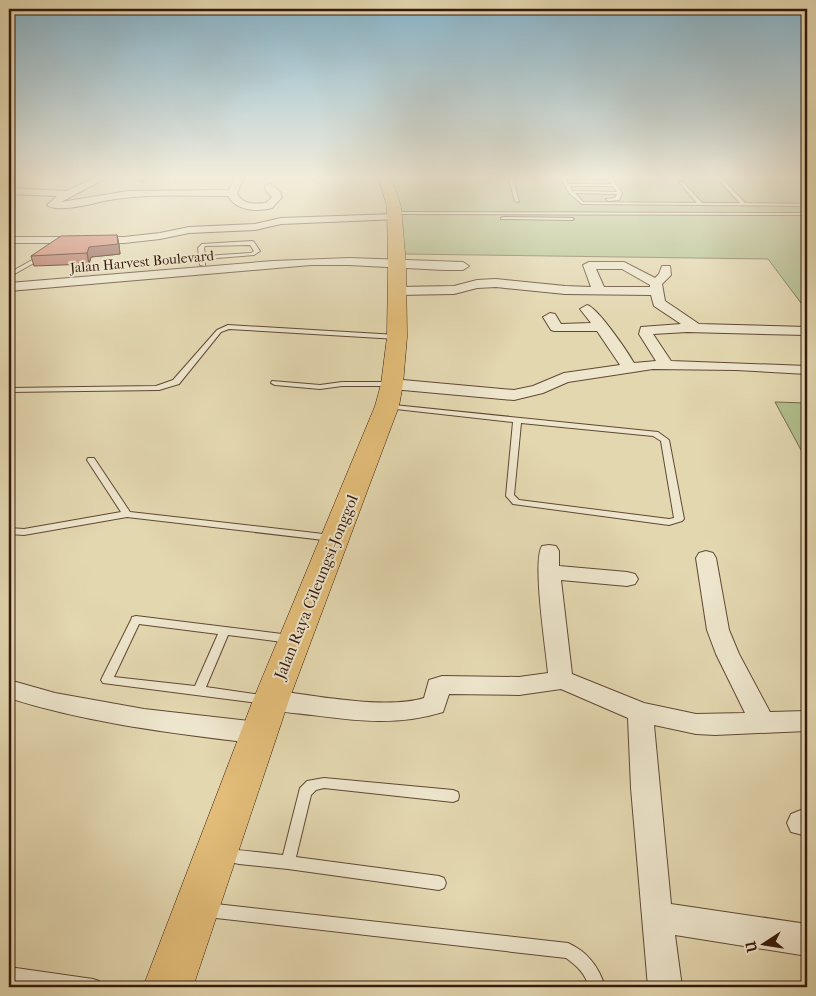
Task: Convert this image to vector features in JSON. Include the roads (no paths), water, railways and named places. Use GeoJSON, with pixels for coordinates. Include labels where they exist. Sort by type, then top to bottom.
{"type":"FeatureCollection","features":[{"type":"Feature","properties":{"kind":"main road","name":"Jalan Raya Cileungsi-Jonggol"},"geometry":{"type":"LineString","coordinates":[[168,987],[271,700],[389,395],[397,336],[395,222]]}},
{"type":"Feature","properties":{"kind":"street"},"geometry":{"type":"LineString","coordinates":[[9,240],[59,244],[143,238],[189,230],[260,226],[275,222]]}},
{"type":"Feature","properties":{"kind":"street","name":"Jalan Harvest Boulevard"},"geometry":{"type":"LineString","coordinates":[[9,277],[153,273],[203,262],[253,258],[345,257],[397,271]]}},
{"type":"Feature","properties":{"kind":"street","name":"Jalan Harvest Boulevard"},"geometry":{"type":"LineString","coordinates":[[9,287],[153,273],[318,261],[353,261],[397,271]]}},
{"type":"Feature","properties":{"kind":"street"},"geometry":{"type":"LineString","coordinates":[[599,290],[589,265],[626,267],[657,287]]}},
{"type":"Feature","properties":{"kind":"street"},"geometry":{"type":"LineString","coordinates":[[397,271],[463,266]]}},
{"type":"Feature","properties":{"kind":"street"},"geometry":{"type":"LineString","coordinates":[[666,268],[665,275],[657,287],[659,302],[696,328]]}},
{"type":"Feature","properties":{"kind":"street"},"geometry":{"type":"LineString","coordinates":[[397,271],[454,290],[477,284],[496,283],[565,290],[657,287]]}},
{"type":"Feature","properties":{"kind":"street"},"geometry":{"type":"LineString","coordinates":[[588,309],[618,349],[629,368]]}},
{"type":"Feature","properties":{"kind":"street"},"geometry":{"type":"LineString","coordinates":[[550,317],[556,327],[559,328],[602,327]]}},
{"type":"Feature","properties":{"kind":"street"},"geometry":{"type":"LineString","coordinates":[[666,365],[649,340],[645,332],[647,329],[807,330]]}},
{"type":"Feature","properties":{"kind":"street"},"geometry":{"type":"LineString","coordinates":[[649,340],[807,340]]}},
{"type":"Feature","properties":{"kind":"street"},"geometry":{"type":"LineString","coordinates":[[389,395],[514,395],[538,390],[557,380],[629,368],[666,365],[807,370]]}},
{"type":"Feature","properties":{"kind":"street"},"geometry":{"type":"LineString","coordinates":[[706,558],[712,607],[718,629],[732,663],[750,694],[763,724]]}},
{"type":"Feature","properties":{"kind":"street"},"geometry":{"type":"LineString","coordinates":[[561,680],[549,562],[627,579]]}},
{"type":"Feature","properties":{"kind":"street"},"geometry":{"type":"LineString","coordinates":[[271,700],[371,711],[406,711],[434,705],[438,686],[442,685],[519,686],[561,680],[576,684],[640,712],[696,724],[763,724],[807,721]]}},
{"type":"Feature","properties":{"kind":"street"},"geometry":{"type":"LineString","coordinates":[[9,689],[55,703],[144,719],[259,733]]}},
{"type":"Feature","properties":{"kind":"street"},"geometry":{"type":"LineString","coordinates":[[640,712],[645,788],[665,987]]}},
{"type":"Feature","properties":{"kind":"street"},"geometry":{"type":"LineString","coordinates":[[657,917],[807,940]]}},
{"type":"Feature","properties":{"kind":"lane"},"geometry":{"type":"LineString","coordinates":[[203,262],[202,248],[212,244],[252,243],[257,251],[253,258]]}},
{"type":"Feature","properties":{"kind":"lane"},"geometry":{"type":"LineString","coordinates":[[9,277],[29,266],[48,252]]}},
{"type":"Feature","properties":{"kind":"lane"},"geometry":{"type":"LineString","coordinates":[[9,390],[156,388],[168,386],[176,382],[219,331],[228,327],[397,336]]}},
{"type":"Feature","properties":{"kind":"lane"},"geometry":{"type":"LineString","coordinates":[[275,383],[320,387],[342,384],[517,420],[661,436],[665,440],[679,519],[669,522],[513,501],[510,496],[517,420]]}},
{"type":"Feature","properties":{"kind":"lane"},"geometry":{"type":"LineString","coordinates":[[91,460],[127,514]]}},
{"type":"Feature","properties":{"kind":"lane"},"geometry":{"type":"LineString","coordinates":[[9,531],[24,532],[127,514],[335,538]]}},
{"type":"Feature","properties":{"kind":"lane"},"geometry":{"type":"LineString","coordinates":[[271,700],[108,680],[136,620],[295,640]]}},
{"type":"Feature","properties":{"kind":"lane"},"geometry":{"type":"LineString","coordinates":[[200,691],[224,632]]}},
{"type":"Feature","properties":{"kind":"lane"},"geometry":{"type":"LineString","coordinates":[[288,862],[305,792],[312,785],[324,783],[452,796]]}},
{"type":"Feature","properties":{"kind":"lane"},"geometry":{"type":"LineString","coordinates":[[217,852],[239,858],[288,862],[440,883]]}},
{"type":"Feature","properties":{"kind":"lane"},"geometry":{"type":"LineString","coordinates":[[196,909],[568,951],[587,964],[594,975],[597,987]]}},
{"type":"Feature","properties":{"kind":"lane"},"geometry":{"type":"LineString","coordinates":[[9,975],[93,987]]}}]}
